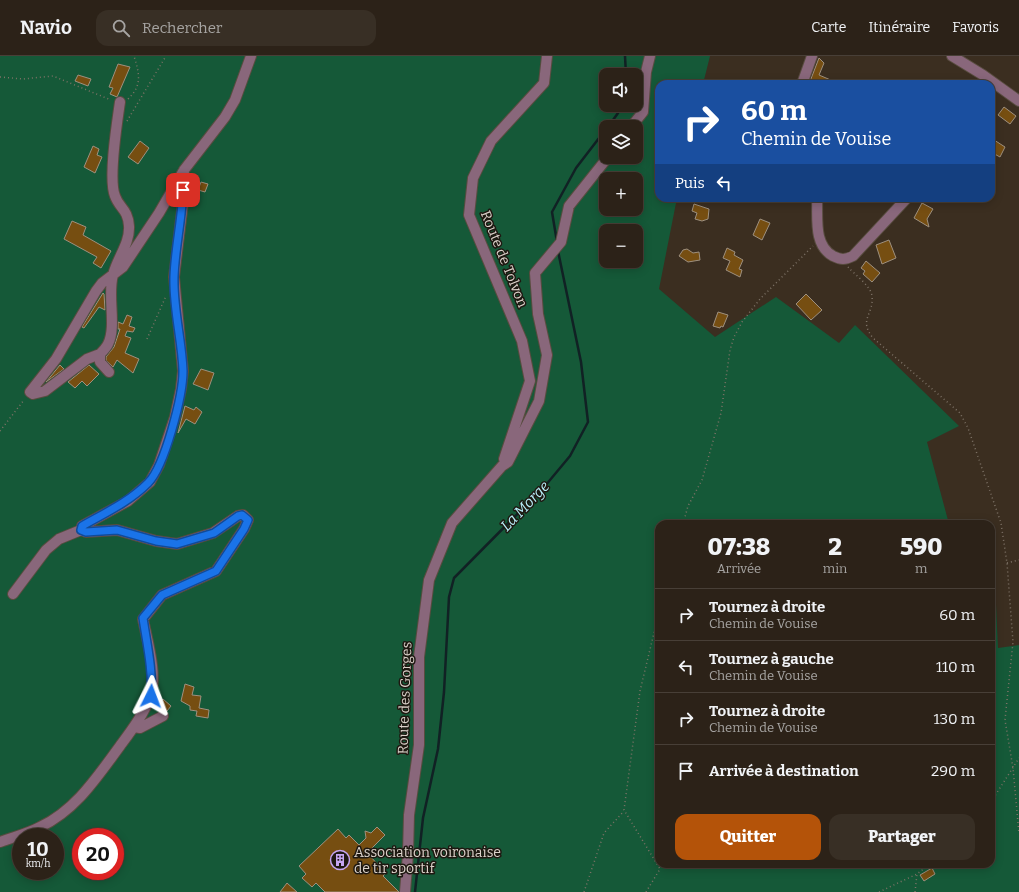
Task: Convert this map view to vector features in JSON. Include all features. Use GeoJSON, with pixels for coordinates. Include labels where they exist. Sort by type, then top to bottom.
{"type":"FeatureCollection","features":[{"type":"Feature","properties":{"kind":"street"},"geometry":{"type":"LineString","coordinates":[[120,102],[116,135],[113,188],[115,197],[124,208],[128,216],[129,227],[127,240],[112,275],[111,329],[108,344],[100,354],[87,359],[45,391],[33,394],[30,392],[56,359],[96,291],[112,275],[123,268],[159,213],[184,170],[225,117],[235,100],[251,56]]}},
{"type":"Feature","properties":{"kind":"street","name":"Route de Tolvon"},"geometry":{"type":"LineString","coordinates":[[502,466],[530,381],[522,341],[469,215],[474,178],[491,141],[544,83],[547,56]]}},
{"type":"Feature","properties":{"kind":"street"},"geometry":{"type":"LineString","coordinates":[[637,120],[643,112],[646,72],[650,56]]}},
{"type":"Feature","properties":{"kind":"street"},"geometry":{"type":"LineString","coordinates":[[803,80],[812,56]]}},
{"type":"Feature","properties":{"kind":"street"},"geometry":{"type":"LineString","coordinates":[[952,56],[981,80]]}},
{"type":"Feature","properties":{"kind":"street"},"geometry":{"type":"LineString","coordinates":[[995,87],[1019,100]]}},
{"type":"Feature","properties":{"kind":"street","name":"Route des Gorges"},"geometry":{"type":"LineString","coordinates":[[405,892],[409,815],[419,745],[419,657],[430,580],[452,523],[502,466],[508,462],[539,401],[547,355],[538,314],[535,273],[561,242],[568,206],[602,164]]}},
{"type":"Feature","properties":{"kind":"street"},"geometry":{"type":"LineString","coordinates":[[13,594],[46,550],[59,539],[81,530],[82,526],[128,501],[150,482],[165,448],[182,389],[183,371],[174,277],[184,170]]}},
{"type":"Feature","properties":{"kind":"street"},"geometry":{"type":"LineString","coordinates":[[817,202],[820,243],[829,254],[838,259],[845,260],[853,256],[903,202]]}},
{"type":"Feature","properties":{"kind":"street"},"geometry":{"type":"LineString","coordinates":[[100,354],[100,362],[109,372]]}},
{"type":"Feature","properties":{"kind":"street"},"geometry":{"type":"LineString","coordinates":[[0,842],[40,827],[61,814],[87,792],[134,727],[151,696],[151,662],[143,618],[162,595],[216,571],[244,529],[248,520],[242,515],[238,516],[214,533],[177,544],[156,541],[117,530],[86,532],[81,530]]}},
{"type":"Feature","properties":{"kind":"street"},"geometry":{"type":"LineString","coordinates":[[134,727],[140,728],[163,716]]}},
{"type":"Feature","properties":{"kind":"path"},"geometry":{"type":"LineString","coordinates":[[0,77],[23,79],[53,76],[93,94],[120,102],[124,101],[134,93],[140,76],[134,56]]}},
{"type":"Feature","properties":{"kind":"path"},"geometry":{"type":"LineString","coordinates":[[116,135],[139,105],[166,56]]}},
{"type":"Feature","properties":{"kind":"path"},"geometry":{"type":"LineString","coordinates":[[684,520],[688,506],[702,480],[721,413],[730,350],[734,337],[742,322],[760,299],[814,245],[820,243]]}},
{"type":"Feature","properties":{"kind":"path"},"geometry":{"type":"LineString","coordinates":[[845,260],[847,265],[869,289],[872,296],[866,325],[868,332],[960,413],[966,423],[1001,523],[1007,563],[1013,642],[1005,720],[1013,768],[1019,834]]}},
{"type":"Feature","properties":{"kind":"path"},"geometry":{"type":"LineString","coordinates":[[148,339],[174,277]]}},
{"type":"Feature","properties":{"kind":"path"},"geometry":{"type":"LineString","coordinates":[[0,431],[30,392]]}},
{"type":"Feature","properties":{"kind":"path"},"geometry":{"type":"LineString","coordinates":[[1007,563],[1019,560]]}},
{"type":"Feature","properties":{"kind":"path"},"geometry":{"type":"LineString","coordinates":[[584,892],[604,833],[624,810],[640,691],[655,629]]}},
{"type":"Feature","properties":{"kind":"path"},"geometry":{"type":"LineString","coordinates":[[995,796],[1019,758]]}},
{"type":"Feature","properties":{"kind":"path"},"geometry":{"type":"LineString","coordinates":[[624,810],[655,861]]}},
{"type":"Feature","properties":{"kind":"path"},"geometry":{"type":"LineString","coordinates":[[646,892],[659,868]]}},
{"type":"Feature","properties":{"kind":"path"},"geometry":{"type":"LineString","coordinates":[[879,892],[917,874],[925,868]]}},
{"type":"Feature","properties":{"kind":"path"},"geometry":{"type":"LineString","coordinates":[[914,892],[917,874]]}},
{"type":"Feature","properties":{"kind":"green space"},"geometry":{"type":"Polygon","coordinates":[[[0,56],[710,56],[704,80],[655,80],[655,202],[676,202],[659,289],[715,337],[776,297],[839,343],[855,325],[959,426],[927,442],[948,520],[655,520],[655,868],[995,868],[995,582],[998,648],[1019,645],[1019,892],[0,892],[0,56]]]}},
{"type":"Feature","properties":{"kind":"building"},"geometry":{"type":"Polygon","coordinates":[[[819,58],[824,63],[819,75],[831,80],[811,80],[819,58]]]}},
{"type":"Feature","properties":{"kind":"building"},"geometry":{"type":"Polygon","coordinates":[[[118,64],[130,67],[117,97],[110,94],[113,88],[109,87],[118,64]]]}},
{"type":"Feature","properties":{"kind":"building"},"geometry":{"type":"Polygon","coordinates":[[[78,75],[91,79],[88,86],[75,81],[78,75]]]}},
{"type":"Feature","properties":{"kind":"building"},"geometry":{"type":"Polygon","coordinates":[[[1004,107],[1016,116],[1010,124],[998,115],[1004,107]]]}},
{"type":"Feature","properties":{"kind":"building"},"geometry":{"type":"Polygon","coordinates":[[[140,141],[149,148],[138,164],[128,157],[140,141]]]}},
{"type":"Feature","properties":{"kind":"building"},"geometry":{"type":"Polygon","coordinates":[[[995,141],[1005,147],[1000,157],[995,154],[995,141]]]}},
{"type":"Feature","properties":{"kind":"building"},"geometry":{"type":"Polygon","coordinates":[[[93,146],[99,149],[97,155],[102,157],[95,173],[84,167],[93,146]]]}},
{"type":"Feature","properties":{"kind":"building"},"geometry":{"type":"Polygon","coordinates":[[[201,182],[208,184],[205,192],[198,190],[201,182]]]}},
{"type":"Feature","properties":{"kind":"building"},"geometry":{"type":"Polygon","coordinates":[[[922,203],[933,209],[927,219],[929,227],[914,218],[922,203]]]}},
{"type":"Feature","properties":{"kind":"building"},"geometry":{"type":"Polygon","coordinates":[[[694,204],[709,209],[708,219],[702,221],[695,219],[697,213],[692,211],[694,204]]]}},
{"type":"Feature","properties":{"kind":"building"},"geometry":{"type":"Polygon","coordinates":[[[760,219],[770,223],[762,240],[753,235],[760,219]]]}},
{"type":"Feature","properties":{"kind":"building"},"geometry":{"type":"Polygon","coordinates":[[[72,221],[86,227],[83,235],[111,251],[101,268],[93,263],[97,257],[64,239],[72,221]]]}},
{"type":"Feature","properties":{"kind":"building"},"geometry":{"type":"Polygon","coordinates":[[[889,240],[896,258],[882,264],[876,245],[889,240]]]}},
{"type":"Feature","properties":{"kind":"building"},"geometry":{"type":"Polygon","coordinates":[[[727,248],[735,252],[734,255],[743,260],[739,269],[742,270],[740,277],[726,270],[730,261],[723,258],[727,248]]]}},
{"type":"Feature","properties":{"kind":"building"},"geometry":{"type":"Polygon","coordinates":[[[687,249],[693,253],[699,252],[700,260],[688,262],[679,256],[683,250],[687,249]]]}},
{"type":"Feature","properties":{"kind":"building"},"geometry":{"type":"Polygon","coordinates":[[[866,261],[880,273],[872,282],[863,274],[865,271],[861,268],[866,261]]]}},
{"type":"Feature","properties":{"kind":"building"},"geometry":{"type":"Polygon","coordinates":[[[103,293],[105,310],[99,307],[84,328],[82,327],[103,293]]]}},
{"type":"Feature","properties":{"kind":"building"},"geometry":{"type":"Polygon","coordinates":[[[806,294],[822,310],[811,320],[796,304],[806,294]]]}},
{"type":"Feature","properties":{"kind":"building"},"geometry":{"type":"Polygon","coordinates":[[[718,312],[728,315],[723,327],[721,326],[720,328],[713,326],[718,312]]]}},
{"type":"Feature","properties":{"kind":"building"},"geometry":{"type":"Polygon","coordinates":[[[127,315],[132,317],[129,326],[135,328],[133,332],[127,331],[125,336],[131,338],[125,353],[139,359],[133,373],[117,360],[113,367],[106,360],[106,357],[114,347],[120,329],[118,329],[118,322],[123,324],[127,315]]]}},
{"type":"Feature","properties":{"kind":"building"},"geometry":{"type":"Polygon","coordinates":[[[60,365],[64,369],[46,382],[60,365]]]}},
{"type":"Feature","properties":{"kind":"building"},"geometry":{"type":"Polygon","coordinates":[[[89,365],[99,374],[87,386],[82,381],[75,388],[68,382],[89,365]]]}},
{"type":"Feature","properties":{"kind":"building"},"geometry":{"type":"Polygon","coordinates":[[[201,369],[214,373],[208,390],[193,384],[201,369]]]}},
{"type":"Feature","properties":{"kind":"building"},"geometry":{"type":"Polygon","coordinates":[[[185,406],[194,410],[196,407],[202,412],[195,424],[186,419],[178,433],[185,406]]]}},
{"type":"Feature","properties":{"kind":"building"},"geometry":{"type":"Polygon","coordinates":[[[185,684],[194,687],[192,695],[201,696],[199,708],[209,710],[208,718],[196,716],[197,711],[190,710],[190,706],[181,701],[185,684]]]}},
{"type":"Feature","properties":{"kind":"building"},"geometry":{"type":"Polygon","coordinates":[[[163,699],[171,706],[167,711],[160,710],[156,706],[163,699]]]}},
{"type":"Feature","properties":{"kind":"building","name":"Association voironaise de tir sportif"},"geometry":{"type":"Polygon","coordinates":[[[377,827],[385,835],[367,853],[386,873],[383,876],[399,892],[325,892],[316,883],[312,887],[302,878],[306,874],[299,866],[338,829],[346,838],[349,835],[359,845],[366,838],[365,831],[371,833],[377,827]]]}},
{"type":"Feature","properties":{"kind":"building"},"geometry":{"type":"Polygon","coordinates":[[[932,868],[935,874],[924,881],[920,875],[932,868]]]}},
{"type":"Feature","properties":{"kind":"building"},"geometry":{"type":"Polygon","coordinates":[[[287,883],[297,892],[280,892],[287,883]]]}},
{"type":"Feature","properties":{"kind":"waterway","name":"La Morge"},"geometry":{"type":"LineString","coordinates":[[625,56],[626,68]]}},
{"type":"Feature","properties":{"kind":"waterway","name":"La Morge"},"geometry":{"type":"LineString","coordinates":[[613,120],[618,112]]}},
{"type":"Feature","properties":{"kind":"waterway","name":"La Morge"},"geometry":{"type":"LineString","coordinates":[[557,242],[552,212],[576,168],[599,138]]}},
{"type":"Feature","properties":{"kind":"waterway","name":"La Morge"},"geometry":{"type":"LineString","coordinates":[[415,892],[423,818],[438,749],[444,692],[449,597],[454,578],[545,486],[570,456],[588,422],[581,362],[558,251]]}},
{"type":"Feature","properties":{"kind":"place","name":"Association voironaise de tir sportif"},"geometry":{"type":"Point","coordinates":[340,860]}},
{"type":"Feature","properties":{"kind":"route"},"geometry":{"type":"LineString","coordinates":[[151,696],[151,662],[143,618],[162,595],[216,571],[244,529],[248,520],[242,515],[238,516],[214,533],[196,540],[177,544],[156,541],[117,530],[86,532],[81,530],[82,526],[128,501],[150,482],[159,465],[175,417],[182,389],[183,371],[174,277],[183,190]]}}]}
